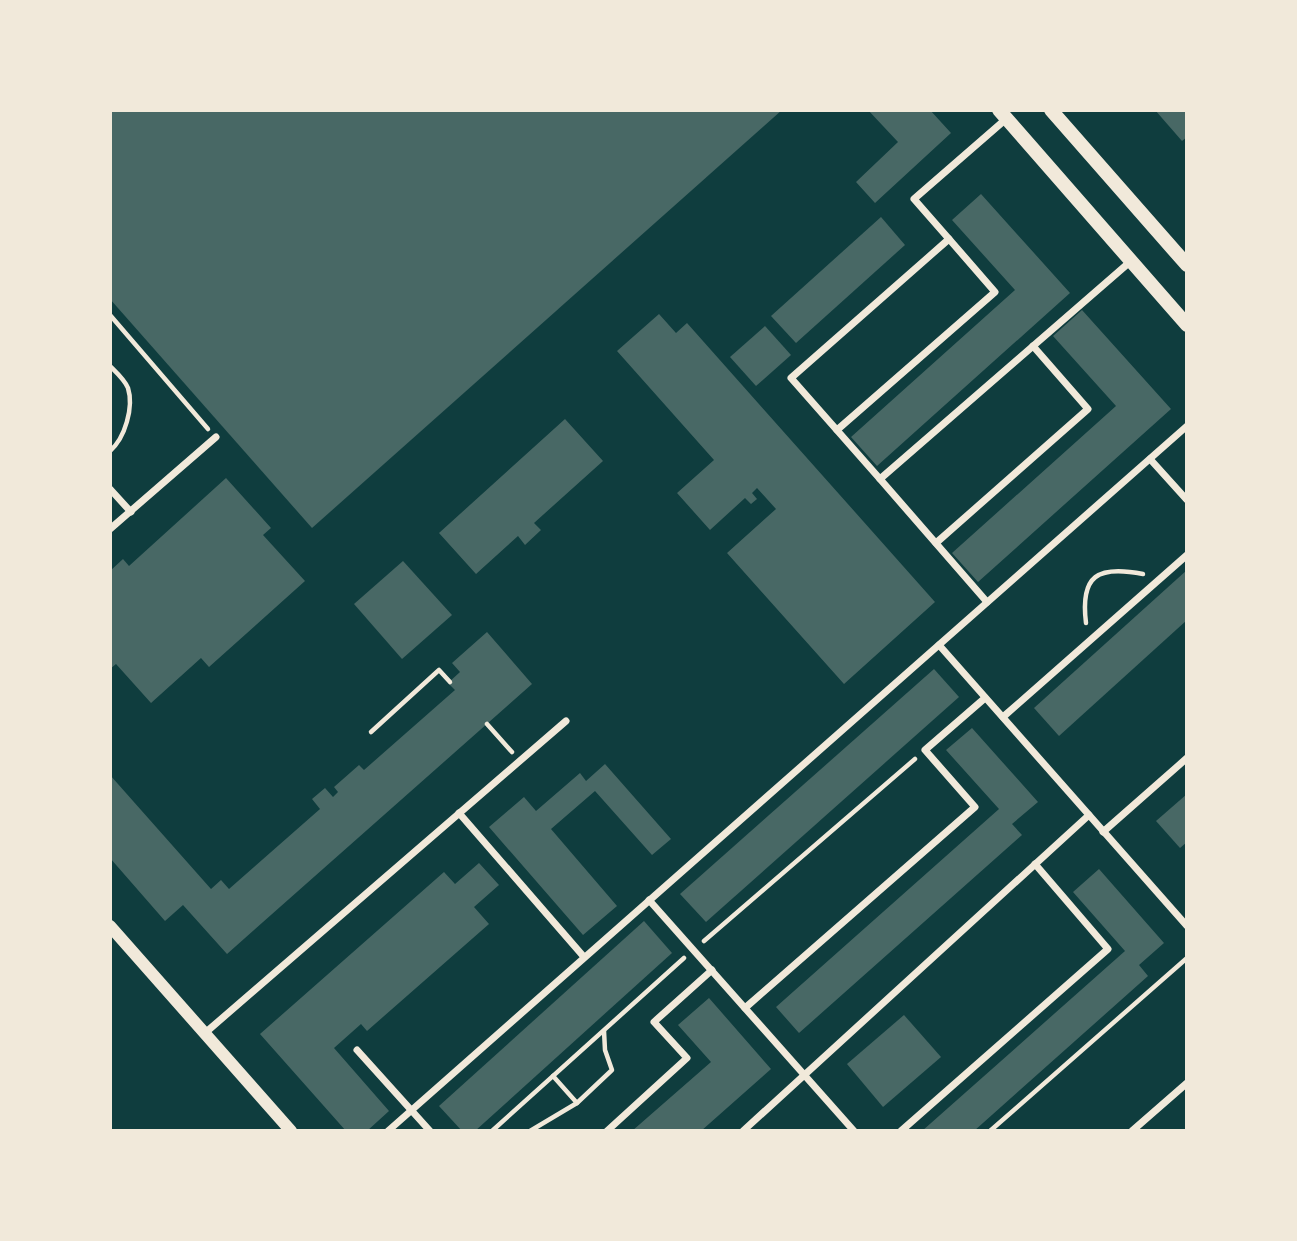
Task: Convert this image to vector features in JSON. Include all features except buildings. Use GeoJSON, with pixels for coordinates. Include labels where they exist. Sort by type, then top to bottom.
{"type":"FeatureCollection","features":[{"type":"Feature","properties":{"kind":"main road"},"geometry":{"type":"LineString","coordinates":[[1053,111],[1187,265]]}},
{"type":"Feature","properties":{"kind":"main road"},"geometry":{"type":"LineString","coordinates":[[1003,114],[1187,325]]}},
{"type":"Feature","properties":{"kind":"street"},"geometry":{"type":"LineString","coordinates":[[837,430],[995,292],[914,199],[1003,114]]}},
{"type":"Feature","properties":{"kind":"street"},"geometry":{"type":"LineString","coordinates":[[949,239],[791,378],[987,602]]}},
{"type":"Feature","properties":{"kind":"street"},"geometry":{"type":"LineString","coordinates":[[880,479],[1130,261]]}},
{"type":"Feature","properties":{"kind":"street"},"geometry":{"type":"LineString","coordinates":[[936,543],[1088,409],[1033,346]]}},
{"type":"Feature","properties":{"kind":"street"},"geometry":{"type":"LineString","coordinates":[[388,1131],[1187,426]]}},
{"type":"Feature","properties":{"kind":"street"},"geometry":{"type":"LineString","coordinates":[[110,529],[216,438]]}},
{"type":"Feature","properties":{"kind":"street"},"geometry":{"type":"LineString","coordinates":[[1150,458],[1187,500]]}},
{"type":"Feature","properties":{"kind":"street"},"geometry":{"type":"LineString","coordinates":[[110,489],[131,512]]}},
{"type":"Feature","properties":{"kind":"street"},"geometry":{"type":"LineString","coordinates":[[1003,718],[1187,555]]}},
{"type":"Feature","properties":{"kind":"street"},"geometry":{"type":"LineString","coordinates":[[939,645],[1187,926]]}},
{"type":"Feature","properties":{"kind":"street"},"geometry":{"type":"LineString","coordinates":[[745,1008],[975,807],[925,750],[985,698]]}},
{"type":"Feature","properties":{"kind":"street"},"geometry":{"type":"LineString","coordinates":[[205,1033],[566,721]]}},
{"type":"Feature","properties":{"kind":"street"},"geometry":{"type":"LineString","coordinates":[[1103,832],[1187,758]]}},
{"type":"Feature","properties":{"kind":"street"},"geometry":{"type":"LineString","coordinates":[[459,813],[584,957]]}},
{"type":"Feature","properties":{"kind":"street"},"geometry":{"type":"LineString","coordinates":[[743,1131],[1088,815]]}},
{"type":"Feature","properties":{"kind":"street"},"geometry":{"type":"LineString","coordinates":[[901,1131],[1108,949],[1035,863]]}},
{"type":"Feature","properties":{"kind":"street"},"geometry":{"type":"LineString","coordinates":[[649,900],[854,1131]]}},
{"type":"Feature","properties":{"kind":"street"},"geometry":{"type":"LineString","coordinates":[[110,926],[292,1131]]}},
{"type":"Feature","properties":{"kind":"street"},"geometry":{"type":"LineString","coordinates":[[607,1131],[687,1058],[654,1022],[712,970]]}},
{"type":"Feature","properties":{"kind":"street"},"geometry":{"type":"LineString","coordinates":[[357,1050],[430,1131]]}},
{"type":"Feature","properties":{"kind":"street"},"geometry":{"type":"LineString","coordinates":[[1132,1131],[1187,1083]]}},
{"type":"Feature","properties":{"kind":"path"},"geometry":{"type":"LineString","coordinates":[[110,316],[216,438]]}},
{"type":"Feature","properties":{"kind":"path"},"geometry":{"type":"LineString","coordinates":[[110,366],[127,386],[130,401],[124,431],[110,451]]}},
{"type":"Feature","properties":{"kind":"path"},"geometry":{"type":"LineString","coordinates":[[1089,641],[1084,597],[1087,586],[1094,578],[1115,570],[1161,578]]}},
{"type":"Feature","properties":{"kind":"path"},"geometry":{"type":"LineString","coordinates":[[371,732],[439,670],[450,682]]}},
{"type":"Feature","properties":{"kind":"path"},"geometry":{"type":"LineString","coordinates":[[487,724],[519,761]]}},
{"type":"Feature","properties":{"kind":"path"},"geometry":{"type":"LineString","coordinates":[[492,1131],[694,950],[925,750]]}},
{"type":"Feature","properties":{"kind":"path"},"geometry":{"type":"LineString","coordinates":[[990,1131],[1187,958]]}},
{"type":"Feature","properties":{"kind":"path"},"geometry":{"type":"LineString","coordinates":[[530,1131],[577,1103],[612,1070],[605,1050],[604,1031]]}},
{"type":"Feature","properties":{"kind":"path"},"geometry":{"type":"LineString","coordinates":[[553,1076],[577,1103]]}}]}
